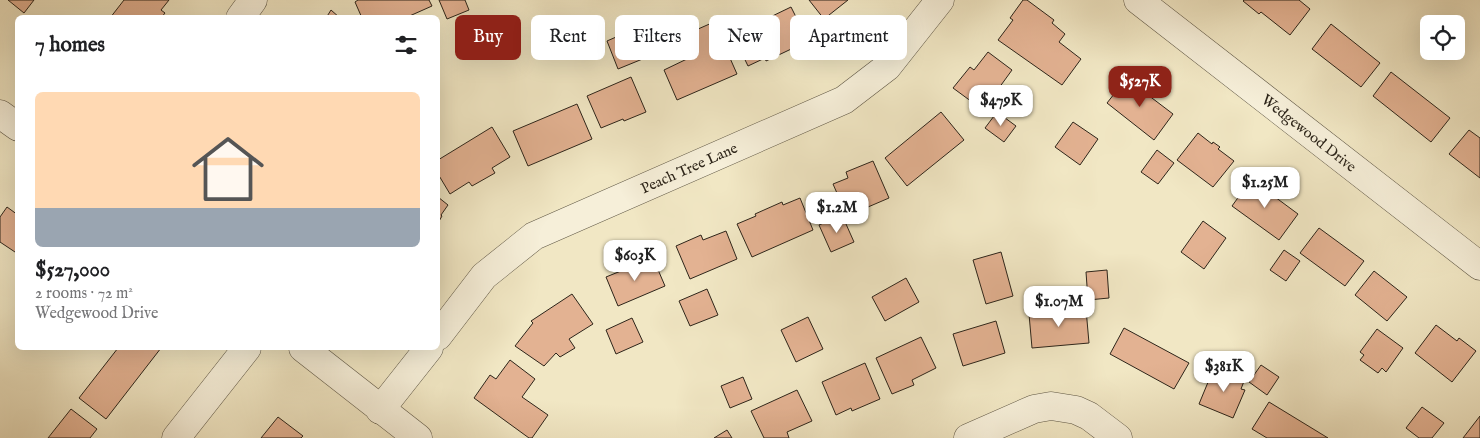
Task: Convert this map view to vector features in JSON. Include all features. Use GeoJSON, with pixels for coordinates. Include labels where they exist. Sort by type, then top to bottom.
{"type":"FeatureCollection","features":[{"type":"Feature","properties":{"kind":"street"},"geometry":{"type":"LineString","coordinates":[[242,15],[253,0]]}},
{"type":"Feature","properties":{"kind":"street","name":"Peach Tree Lane"},"geometry":{"type":"LineString","coordinates":[[440,333],[484,276],[534,236],[844,100],[887,67],[940,0]]}},
{"type":"Feature","properties":{"kind":"street","name":"Wedgewood Drive"},"geometry":{"type":"LineString","coordinates":[[1138,0],[1480,266]]}},
{"type":"Feature","properties":{"kind":"street"},"geometry":{"type":"LineString","coordinates":[[0,114],[15,125]]}},
{"type":"Feature","properties":{"kind":"street"},"geometry":{"type":"LineString","coordinates":[[176,438],[245,350]]}},
{"type":"Feature","properties":{"kind":"street"},"geometry":{"type":"LineString","coordinates":[[305,350],[418,438]]}},
{"type":"Feature","properties":{"kind":"street"},"geometry":{"type":"LineString","coordinates":[[380,410],[427,350]]}},
{"type":"Feature","properties":{"kind":"street"},"geometry":{"type":"LineString","coordinates":[[968,438],[1034,409],[1051,406],[1076,410],[1089,416],[1118,438]]}},
{"type":"Feature","properties":{"kind":"building"},"geometry":{"type":"Polygon","coordinates":[[[8,0],[34,0],[24,13],[8,0]]]}},
{"type":"Feature","properties":{"kind":"building"},"geometry":{"type":"Polygon","coordinates":[[[124,0],[169,0],[161,10],[165,13],[163,15],[112,15],[124,0]]]}},
{"type":"Feature","properties":{"kind":"building"},"geometry":{"type":"Polygon","coordinates":[[[358,0],[429,0],[432,6],[412,15],[361,15],[355,2],[358,0]]]}},
{"type":"Feature","properties":{"kind":"building"},"geometry":{"type":"Polygon","coordinates":[[[439,0],[465,0],[469,10],[447,19],[439,0]]]}},
{"type":"Feature","properties":{"kind":"building"},"geometry":{"type":"Polygon","coordinates":[[[809,0],[848,0],[829,15],[821,15],[809,0]]]}},
{"type":"Feature","properties":{"kind":"building"},"geometry":{"type":"Polygon","coordinates":[[[1023,0],[1027,0],[1054,20],[1052,23],[1065,34],[1059,42],[1081,59],[1062,85],[998,40],[1013,20],[1010,18],[1023,0]]]}},
{"type":"Feature","properties":{"kind":"building"},"geometry":{"type":"Polygon","coordinates":[[[1244,0],[1299,0],[1310,9],[1290,35],[1261,12],[1259,14],[1244,0]]]}},
{"type":"Feature","properties":{"kind":"building"},"geometry":{"type":"Polygon","coordinates":[[[791,7],[795,15],[790,15],[790,50],[780,54],[780,15],[774,15],[791,7]]]}},
{"type":"Feature","properties":{"kind":"building"},"geometry":{"type":"Polygon","coordinates":[[[331,10],[337,15],[328,15],[331,10]]]}},
{"type":"Feature","properties":{"kind":"building"},"geometry":{"type":"Polygon","coordinates":[[[709,24],[709,60],[731,60],[737,74],[677,100],[664,70],[685,60],[699,60],[699,29],[709,24]]]}},
{"type":"Feature","properties":{"kind":"building"},"geometry":{"type":"Polygon","coordinates":[[[1331,24],[1380,63],[1361,87],[1312,49],[1331,24]]]}},
{"type":"Feature","properties":{"kind":"building"},"geometry":{"type":"Polygon","coordinates":[[[615,37],[615,60],[640,60],[618,69],[607,41],[615,37]]]}},
{"type":"Feature","properties":{"kind":"building"},"geometry":{"type":"Polygon","coordinates":[[[988,52],[1012,70],[983,110],[953,88],[970,67],[974,70],[988,52]]]}},
{"type":"Feature","properties":{"kind":"building"},"geometry":{"type":"Polygon","coordinates":[[[745,60],[761,60],[748,66],[745,60]]]}},
{"type":"Feature","properties":{"kind":"building"},"geometry":{"type":"Polygon","coordinates":[[[1391,72],[1450,118],[1431,142],[1373,96],[1391,72]]]}},
{"type":"Feature","properties":{"kind":"building"},"geometry":{"type":"Polygon","coordinates":[[[1129,75],[1150,92],[1148,95],[1173,114],[1154,140],[1107,103],[1129,75]]]}},
{"type":"Feature","properties":{"kind":"building"},"geometry":{"type":"Polygon","coordinates":[[[631,77],[646,112],[601,128],[587,96],[631,77]]]}},
{"type":"Feature","properties":{"kind":"building"},"geometry":{"type":"Polygon","coordinates":[[[577,104],[592,139],[528,166],[513,131],[577,104]]]}},
{"type":"Feature","properties":{"kind":"building"},"geometry":{"type":"Polygon","coordinates":[[[941,112],[964,140],[907,186],[885,158],[941,112]]]}},
{"type":"Feature","properties":{"kind":"building"},"geometry":{"type":"Polygon","coordinates":[[[997,112],[1016,126],[1004,142],[985,128],[997,112]]]}},
{"type":"Feature","properties":{"kind":"building"},"geometry":{"type":"Polygon","coordinates":[[[1073,122],[1098,139],[1080,165],[1055,147],[1073,122]]]}},
{"type":"Feature","properties":{"kind":"building"},"geometry":{"type":"Polygon","coordinates":[[[492,127],[510,157],[492,168],[495,173],[472,186],[469,182],[450,194],[440,177],[440,159],[492,127]]]}},
{"type":"Feature","properties":{"kind":"building"},"geometry":{"type":"Polygon","coordinates":[[[1469,130],[1480,138],[1480,178],[1449,154],[1469,130]]]}},
{"type":"Feature","properties":{"kind":"building"},"geometry":{"type":"Polygon","coordinates":[[[1198,133],[1212,144],[1213,142],[1220,147],[1218,149],[1234,161],[1213,187],[1177,160],[1198,133]]]}},
{"type":"Feature","properties":{"kind":"building"},"geometry":{"type":"Polygon","coordinates":[[[1157,150],[1174,163],[1158,184],[1141,172],[1157,150]]]}},
{"type":"Feature","properties":{"kind":"building"},"geometry":{"type":"Polygon","coordinates":[[[873,161],[889,198],[847,216],[833,184],[848,178],[846,172],[873,161]]]}},
{"type":"Feature","properties":{"kind":"building"},"geometry":{"type":"Polygon","coordinates":[[[1253,177],[1277,194],[1275,197],[1298,214],[1279,240],[1232,206],[1253,177]]]}},
{"type":"Feature","properties":{"kind":"building"},"geometry":{"type":"Polygon","coordinates":[[[800,198],[813,230],[752,257],[737,224],[782,202],[783,205],[800,198]]]}},
{"type":"Feature","properties":{"kind":"building"},"geometry":{"type":"Polygon","coordinates":[[[440,199],[448,205],[440,220],[440,199]]]}},
{"type":"Feature","properties":{"kind":"building"},"geometry":{"type":"Polygon","coordinates":[[[7,207],[15,213],[15,252],[0,242],[0,217],[7,207]]]}},
{"type":"Feature","properties":{"kind":"building"},"geometry":{"type":"Polygon","coordinates":[[[842,215],[854,242],[831,252],[819,225],[842,215]]]}},
{"type":"Feature","properties":{"kind":"building"},"geometry":{"type":"Polygon","coordinates":[[[1203,221],[1226,238],[1204,269],[1181,252],[1203,221]]]}},
{"type":"Feature","properties":{"kind":"building"},"geometry":{"type":"Polygon","coordinates":[[[1319,228],[1364,261],[1345,286],[1300,253],[1319,228]]]}},
{"type":"Feature","properties":{"kind":"building"},"geometry":{"type":"Polygon","coordinates":[[[726,231],[737,259],[690,279],[676,246],[701,235],[703,240],[726,231]]]}},
{"type":"Feature","properties":{"kind":"building"},"geometry":{"type":"Polygon","coordinates":[[[1284,250],[1300,261],[1286,281],[1270,270],[1284,250]]]}},
{"type":"Feature","properties":{"kind":"building"},"geometry":{"type":"Polygon","coordinates":[[[1001,252],[1013,296],[986,304],[973,260],[1001,252]]]}},
{"type":"Feature","properties":{"kind":"building"},"geometry":{"type":"Polygon","coordinates":[[[653,258],[665,286],[618,306],[606,277],[653,258]]]}},
{"type":"Feature","properties":{"kind":"building"},"geometry":{"type":"Polygon","coordinates":[[[1107,270],[1109,298],[1088,300],[1086,272],[1107,270]]]}},
{"type":"Feature","properties":{"kind":"building"},"geometry":{"type":"Polygon","coordinates":[[[1374,271],[1407,297],[1387,321],[1355,295],[1374,271]]]}},
{"type":"Feature","properties":{"kind":"building"},"geometry":{"type":"Polygon","coordinates":[[[906,278],[919,302],[885,321],[872,297],[906,278]]]}},
{"type":"Feature","properties":{"kind":"building"},"geometry":{"type":"Polygon","coordinates":[[[707,289],[718,315],[690,326],[679,301],[707,289]]]}},
{"type":"Feature","properties":{"kind":"building"},"geometry":{"type":"Polygon","coordinates":[[[572,294],[593,324],[569,339],[575,348],[560,357],[556,353],[544,366],[515,346],[533,323],[531,321],[572,294]]]}},
{"type":"Feature","properties":{"kind":"building"},"geometry":{"type":"Polygon","coordinates":[[[1086,309],[1089,343],[1032,348],[1029,314],[1086,309]]]}},
{"type":"Feature","properties":{"kind":"building"},"geometry":{"type":"Polygon","coordinates":[[[808,317],[823,349],[796,362],[781,330],[808,317]]]}},
{"type":"Feature","properties":{"kind":"building"},"geometry":{"type":"Polygon","coordinates":[[[632,318],[643,342],[616,354],[606,330],[632,318]]]}},
{"type":"Feature","properties":{"kind":"building"},"geometry":{"type":"Polygon","coordinates":[[[996,321],[1005,353],[963,366],[953,334],[996,321]]]}},
{"type":"Feature","properties":{"kind":"building"},"geometry":{"type":"Polygon","coordinates":[[[1436,325],[1457,341],[1459,338],[1476,351],[1452,382],[1415,353],[1436,325]]]}},
{"type":"Feature","properties":{"kind":"building"},"geometry":{"type":"Polygon","coordinates":[[[1124,328],[1189,363],[1174,389],[1110,354],[1124,328]]]}},
{"type":"Feature","properties":{"kind":"building"},"geometry":{"type":"Polygon","coordinates":[[[1377,329],[1403,348],[1386,372],[1382,368],[1378,373],[1360,360],[1364,355],[1360,352],[1377,329]]]}},
{"type":"Feature","properties":{"kind":"building"},"geometry":{"type":"Polygon","coordinates":[[[921,337],[936,368],[912,380],[914,385],[892,394],[876,358],[921,337]]]}},
{"type":"Feature","properties":{"kind":"building"},"geometry":{"type":"Polygon","coordinates":[[[116,350],[159,350],[106,419],[79,398],[116,350]]]}},
{"type":"Feature","properties":{"kind":"building"},"geometry":{"type":"Polygon","coordinates":[[[510,360],[535,379],[522,397],[548,415],[532,438],[529,438],[474,398],[490,375],[496,379],[510,360]]]}},
{"type":"Feature","properties":{"kind":"building"},"geometry":{"type":"Polygon","coordinates":[[[865,363],[880,399],[852,411],[851,408],[836,415],[822,382],[865,363]]]}},
{"type":"Feature","properties":{"kind":"building"},"geometry":{"type":"Polygon","coordinates":[[[1261,365],[1279,377],[1267,395],[1249,382],[1261,365]]]}},
{"type":"Feature","properties":{"kind":"building"},"geometry":{"type":"Polygon","coordinates":[[[1228,369],[1246,376],[1241,389],[1245,390],[1233,418],[1199,404],[1211,375],[1224,380],[1228,369]]]}},
{"type":"Feature","properties":{"kind":"building"},"geometry":{"type":"Polygon","coordinates":[[[743,377],[752,399],[730,408],[721,386],[743,377]]]}},
{"type":"Feature","properties":{"kind":"building"},"geometry":{"type":"Polygon","coordinates":[[[797,390],[812,421],[787,432],[789,438],[764,438],[751,411],[797,390]]]}},
{"type":"Feature","properties":{"kind":"building"},"geometry":{"type":"Polygon","coordinates":[[[1269,402],[1328,438],[1267,438],[1252,429],[1269,402]]]}},
{"type":"Feature","properties":{"kind":"building"},"geometry":{"type":"Polygon","coordinates":[[[1422,407],[1444,423],[1432,438],[1419,438],[1406,428],[1422,407]]]}},
{"type":"Feature","properties":{"kind":"building"},"geometry":{"type":"Polygon","coordinates":[[[71,409],[97,429],[90,438],[48,438],[71,409]]]}},
{"type":"Feature","properties":{"kind":"building"},"geometry":{"type":"Polygon","coordinates":[[[1480,416],[1480,438],[1463,438],[1480,416]]]}},
{"type":"Feature","properties":{"kind":"building"},"geometry":{"type":"Polygon","coordinates":[[[278,417],[303,436],[301,438],[261,438],[278,417]]]}},
{"type":"Feature","properties":{"kind":"building"},"geometry":{"type":"Polygon","coordinates":[[[727,430],[732,438],[714,438],[727,430]]]}}]}
